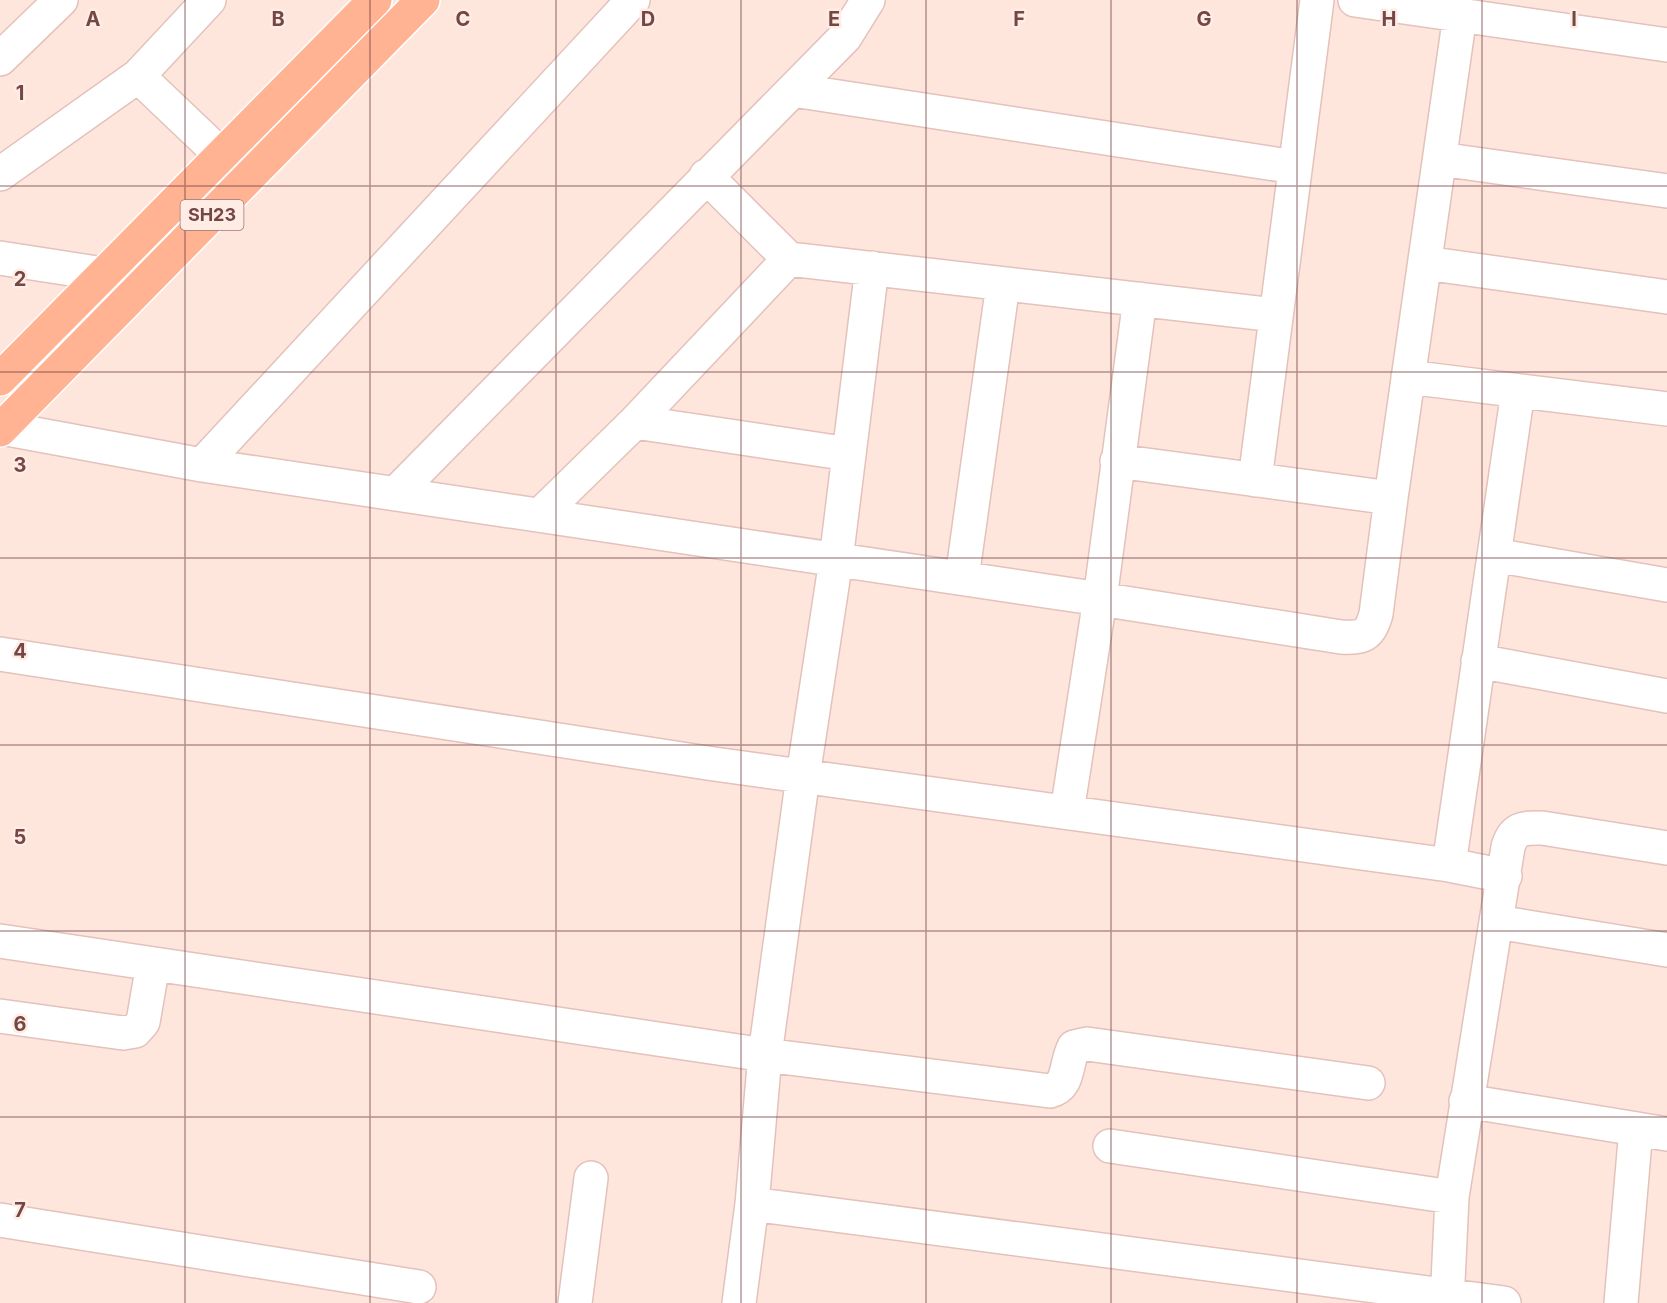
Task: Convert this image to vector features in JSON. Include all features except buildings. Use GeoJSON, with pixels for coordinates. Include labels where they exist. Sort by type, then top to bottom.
{"type":"FeatureCollection","features":[{"type":"Feature","properties":{"kind":"main road","name":"SH23"},"geometry":{"type":"LineString","coordinates":[[0,379],[375,0]]}},
{"type":"Feature","properties":{"kind":"main road","name":"SH23"},"geometry":{"type":"LineString","coordinates":[[1,429],[423,0]]}},
{"type":"Feature","properties":{"kind":"street"},"geometry":{"type":"LineString","coordinates":[[0,59],[61,0]]}},
{"type":"Feature","properties":{"kind":"street"},"geometry":{"type":"LineString","coordinates":[[0,174],[138,76],[209,0]]}},
{"type":"Feature","properties":{"kind":"street"},"geometry":{"type":"LineString","coordinates":[[202,465],[633,0]]}},
{"type":"Feature","properties":{"kind":"street"},"geometry":{"type":"LineString","coordinates":[[395,494],[845,37],[868,0]]}},
{"type":"Feature","properties":{"kind":"street"},"geometry":{"type":"LineString","coordinates":[[1255,480],[1317,0]]}},
{"type":"Feature","properties":{"kind":"street"},"geometry":{"type":"LineString","coordinates":[[1355,0],[1460,15],[1539,13],[1667,45]]}},
{"type":"Feature","properties":{"kind":"street"},"geometry":{"type":"LineString","coordinates":[[1,429],[202,465],[1353,638],[1367,634],[1373,626],[1376,614],[1460,15]]}},
{"type":"Feature","properties":{"kind":"street"},"geometry":{"type":"LineString","coordinates":[[138,76],[221,155]]}},
{"type":"Feature","properties":{"kind":"street"},"geometry":{"type":"LineString","coordinates":[[793,90],[1295,167]]}},
{"type":"Feature","properties":{"kind":"street"},"geometry":{"type":"LineString","coordinates":[[1440,159],[1667,191]]}},
{"type":"Feature","properties":{"kind":"street"},"geometry":{"type":"LineString","coordinates":[[706,176],[789,259],[1276,315]]}},
{"type":"Feature","properties":{"kind":"street"},"geometry":{"type":"LineString","coordinates":[[0,258],[103,274]]}},
{"type":"Feature","properties":{"kind":"street"},"geometry":{"type":"LineString","coordinates":[[540,516],[635,422],[789,259]]}},
{"type":"Feature","properties":{"kind":"street"},"geometry":{"type":"LineString","coordinates":[[1425,263],[1667,297]]}},
{"type":"Feature","properties":{"kind":"street"},"geometry":{"type":"LineString","coordinates":[[742,1303],[765,1056],[802,776],[836,560],[872,268]]}},
{"type":"Feature","properties":{"kind":"street"},"geometry":{"type":"LineString","coordinates":[[963,578],[1003,284]]}},
{"type":"Feature","properties":{"kind":"street"},"geometry":{"type":"LineString","coordinates":[[1067,813],[1100,599],[1140,299]]}},
{"type":"Feature","properties":{"kind":"street"},"geometry":{"type":"LineString","coordinates":[[1408,377],[1667,409]]}},
{"type":"Feature","properties":{"kind":"street"},"geometry":{"type":"LineString","coordinates":[[1449,865],[1518,391]]}},
{"type":"Feature","properties":{"kind":"street"},"geometry":{"type":"LineString","coordinates":[[635,422],[849,454]]}},
{"type":"Feature","properties":{"kind":"street"},"geometry":{"type":"LineString","coordinates":[[1118,461],[1391,498]]}},
{"type":"Feature","properties":{"kind":"street"},"geometry":{"type":"LineString","coordinates":[[1494,555],[1667,585]]}},
{"type":"Feature","properties":{"kind":"street"},"geometry":{"type":"LineString","coordinates":[[0,654],[679,759],[1449,865],[1504,876]]}},
{"type":"Feature","properties":{"kind":"street"},"geometry":{"type":"LineString","coordinates":[[1478,661],[1667,696]]}},
{"type":"Feature","properties":{"kind":"street"},"geometry":{"type":"LineString","coordinates":[[1447,1300],[1452,1197],[1511,837],[1522,828],[1542,828],[1667,848]]}},
{"type":"Feature","properties":{"kind":"street"},"geometry":{"type":"LineString","coordinates":[[1497,922],[1667,950]]}},
{"type":"Feature","properties":{"kind":"street"},"geometry":{"type":"LineString","coordinates":[[0,941],[765,1056],[1050,1091],[1058,1089],[1064,1083],[1069,1057],[1074,1047],[1087,1044],[1368,1083]]}},
{"type":"Feature","properties":{"kind":"street"},"geometry":{"type":"LineString","coordinates":[[0,1017],[123,1033],[135,1031],[143,1022],[153,964]]}},
{"type":"Feature","properties":{"kind":"street"},"geometry":{"type":"LineString","coordinates":[[1466,1101],[1652,1131],[1621,1303]]}},
{"type":"Feature","properties":{"kind":"street"},"geometry":{"type":"LineString","coordinates":[[1110,1146],[1452,1197]]}},
{"type":"Feature","properties":{"kind":"street"},"geometry":{"type":"LineString","coordinates":[[575,1303],[591,1178]]}},
{"type":"Feature","properties":{"kind":"street"},"geometry":{"type":"LineString","coordinates":[[752,1204],[1447,1300],[1504,1303]]}},
{"type":"Feature","properties":{"kind":"street"},"geometry":{"type":"LineString","coordinates":[[0,1220],[419,1287]]}}]}
